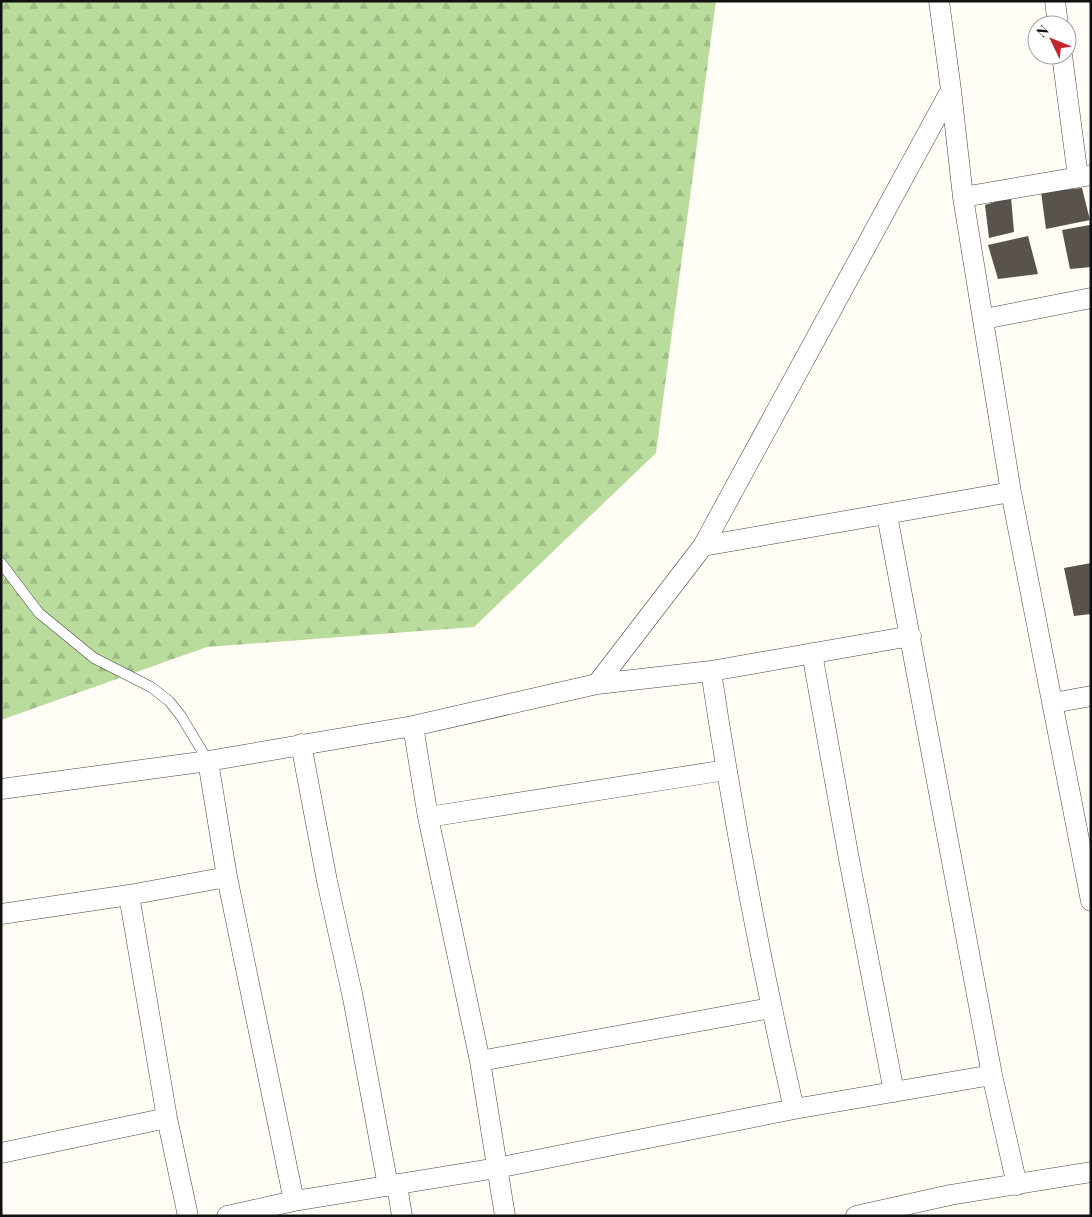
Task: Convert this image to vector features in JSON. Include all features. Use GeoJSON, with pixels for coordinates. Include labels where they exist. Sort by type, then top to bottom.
{"type":"FeatureCollection","features":[{"type":"Feature","properties":{"kind":"street"},"geometry":{"type":"LineString","coordinates":[[939,1],[963,197],[1011,492],[1053,703],[1082,812],[1091,901]]}},
{"type":"Feature","properties":{"kind":"street"},"geometry":{"type":"LineString","coordinates":[[1055,1],[1057,15]]}},
{"type":"Feature","properties":{"kind":"street"},"geometry":{"type":"LineString","coordinates":[[963,197],[1085,176],[1064,65]]}},
{"type":"Feature","properties":{"kind":"street"},"geometry":{"type":"LineString","coordinates":[[598,684],[703,546],[951,90]]}},
{"type":"Feature","properties":{"kind":"street"},"geometry":{"type":"LineString","coordinates":[[984,319],[1091,298]]}},
{"type":"Feature","properties":{"kind":"street"},"geometry":{"type":"LineString","coordinates":[[703,546],[1011,492]]}},
{"type":"Feature","properties":{"kind":"street"},"geometry":{"type":"LineString","coordinates":[[887,515],[992,1075],[1017,1184]]}},
{"type":"Feature","properties":{"kind":"street"},"geometry":{"type":"LineString","coordinates":[[1,789],[208,761],[413,726],[598,684],[711,671],[911,636]]}},
{"type":"Feature","properties":{"kind":"street"},"geometry":{"type":"LineString","coordinates":[[812,653],[894,1092]]}},
{"type":"Feature","properties":{"kind":"street"},"geometry":{"type":"LineString","coordinates":[[711,671],[726,770],[771,1008],[794,1109]]}},
{"type":"Feature","properties":{"kind":"street"},"geometry":{"type":"LineString","coordinates":[[1053,703],[1091,696]]}},
{"type":"Feature","properties":{"kind":"street"},"geometry":{"type":"LineString","coordinates":[[413,726],[428,817],[480,1061],[505,1216]]}},
{"type":"Feature","properties":{"kind":"street"},"geometry":{"type":"LineString","coordinates":[[301,744],[327,881],[392,1185],[402,1216]]}},
{"type":"Feature","properties":{"kind":"street"},"geometry":{"type":"LineString","coordinates":[[208,761],[227,877],[294,1201]]}},
{"type":"Feature","properties":{"kind":"street"},"geometry":{"type":"LineString","coordinates":[[428,817],[726,770]]}},
{"type":"Feature","properties":{"kind":"street"},"geometry":{"type":"LineString","coordinates":[[1,914],[129,896],[227,877]]}},
{"type":"Feature","properties":{"kind":"street"},"geometry":{"type":"LineString","coordinates":[[129,896],[167,1118],[188,1216]]}},
{"type":"Feature","properties":{"kind":"street"},"geometry":{"type":"LineString","coordinates":[[480,1061],[771,1008]]}},
{"type":"Feature","properties":{"kind":"street"},"geometry":{"type":"LineString","coordinates":[[227,1216],[294,1201],[497,1168],[794,1109],[992,1075]]}},
{"type":"Feature","properties":{"kind":"street"},"geometry":{"type":"LineString","coordinates":[[1,1153],[167,1118]]}},
{"type":"Feature","properties":{"kind":"street"},"geometry":{"type":"LineString","coordinates":[[856,1216],[950,1195],[1091,1172]]}},
{"type":"Feature","properties":{"kind":"lane"},"geometry":{"type":"LineString","coordinates":[[1,563],[39,613],[94,658],[151,687],[169,701],[181,716],[208,761]]}},
{"type":"Feature","properties":{"kind":"green space"},"geometry":{"type":"Polygon","coordinates":[[[1,1],[716,1],[656,453],[474,627],[207,647],[1,720],[1,1]]]}},
{"type":"Feature","properties":{"kind":"building"},"geometry":{"type":"Polygon","coordinates":[[[1082,188],[1090,220],[1046,229],[1041,192],[1082,188]]]}},
{"type":"Feature","properties":{"kind":"building"},"geometry":{"type":"Polygon","coordinates":[[[1011,197],[1014,232],[989,238],[985,205],[1011,197]]]}},
{"type":"Feature","properties":{"kind":"building"},"geometry":{"type":"Polygon","coordinates":[[[1090,225],[1091,267],[1070,269],[1062,230],[1090,225]]]}},
{"type":"Feature","properties":{"kind":"building"},"geometry":{"type":"Polygon","coordinates":[[[1028,236],[1038,274],[998,279],[988,245],[1028,236]]]}},
{"type":"Feature","properties":{"kind":"building"},"geometry":{"type":"Polygon","coordinates":[[[1091,563],[1091,614],[1074,616],[1064,568],[1091,563]]]}}]}
